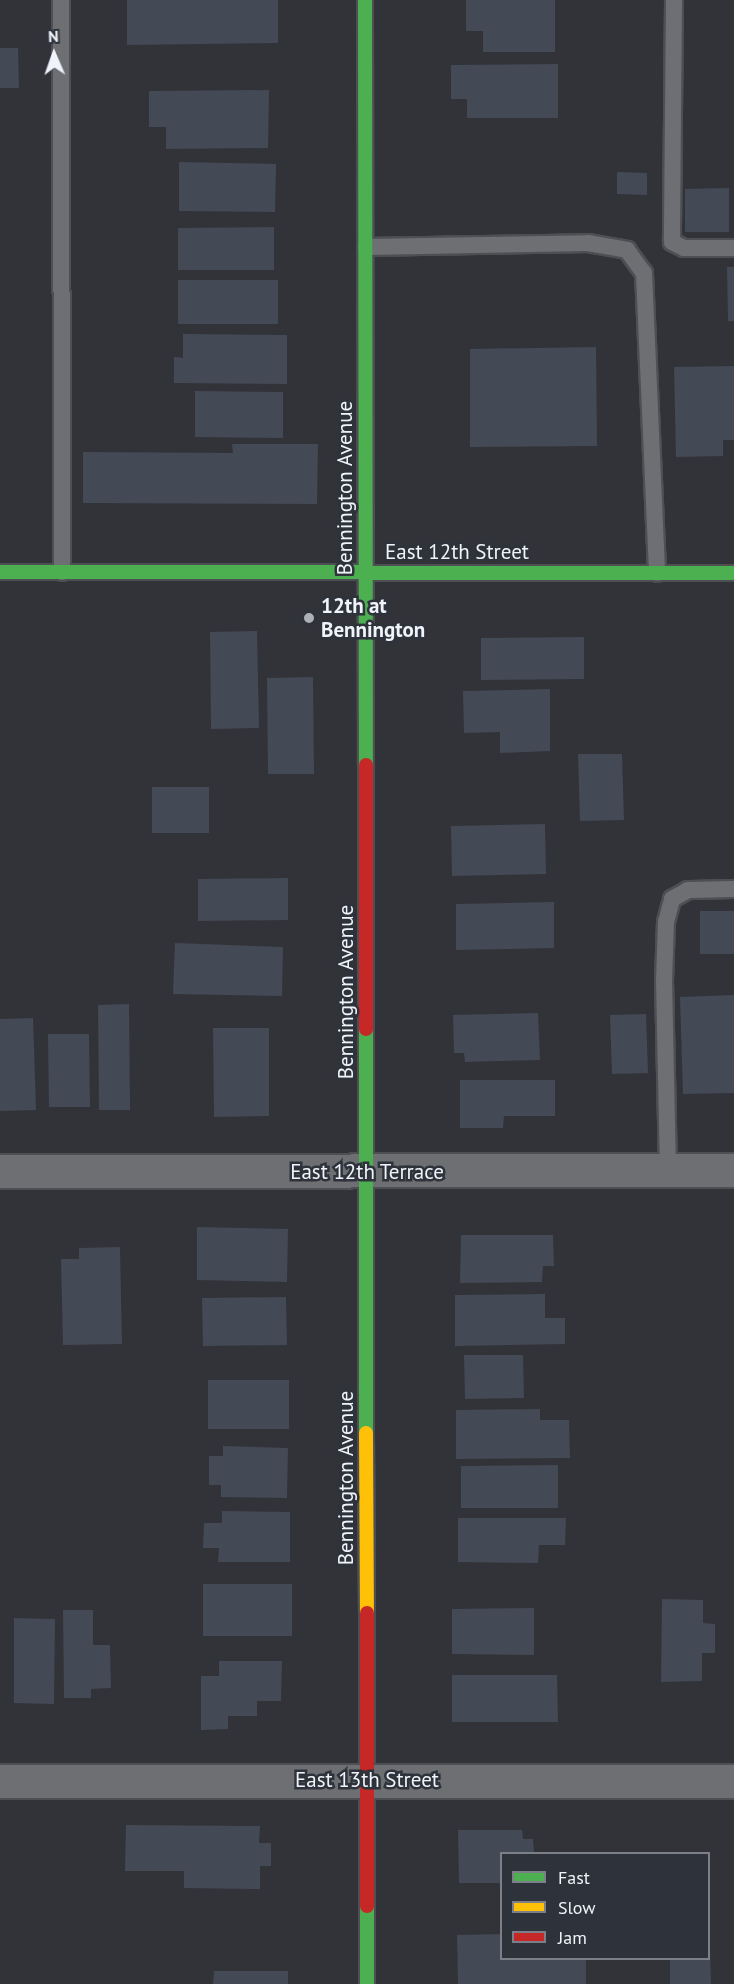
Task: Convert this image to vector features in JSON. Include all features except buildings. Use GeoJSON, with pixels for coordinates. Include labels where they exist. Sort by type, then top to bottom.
{"type":"FeatureCollection","features":[{"type":"Feature","properties":{"kind":"street","name":"Bennington Avenue"},"geometry":{"type":"LineString","coordinates":[[365,0],[368,1172],[367,1984]]}},
{"type":"Feature","properties":{"kind":"street","name":"East 12th Street"},"geometry":{"type":"LineString","coordinates":[[0,572],[734,573]]}},
{"type":"Feature","properties":{"kind":"street","name":"East 12th Terrace"},"geometry":{"type":"LineString","coordinates":[[0,1171],[734,1170]]}},
{"type":"Feature","properties":{"kind":"street","name":"East 13th Street"},"geometry":{"type":"LineString","coordinates":[[0,1781],[366,1779],[734,1781]]}},
{"type":"Feature","properties":{"kind":"lane"},"geometry":{"type":"LineString","coordinates":[[61,0],[62,572]]}},
{"type":"Feature","properties":{"kind":"lane"},"geometry":{"type":"LineString","coordinates":[[674,0],[672,242],[684,248],[734,248]]}},
{"type":"Feature","properties":{"kind":"lane"},"geometry":{"type":"LineString","coordinates":[[366,247],[588,243],[627,250],[644,273],[657,573]]}},
{"type":"Feature","properties":{"kind":"lane"},"geometry":{"type":"LineString","coordinates":[[668,1171],[664,982],[666,922],[672,899],[688,890],[734,890]]}},
{"type":"Feature","properties":{"kind":"traffic: fast"},"geometry":{"type":"LineString","coordinates":[[365,0],[366,765]]}},
{"type":"Feature","properties":{"kind":"traffic: fast"},"geometry":{"type":"LineString","coordinates":[[0,572],[734,573]]}},
{"type":"Feature","properties":{"kind":"traffic: fast"},"geometry":{"type":"LineString","coordinates":[[366,1029],[366,1433]]}},
{"type":"Feature","properties":{"kind":"traffic: fast"},"geometry":{"type":"LineString","coordinates":[[367,1906],[367,1984]]}},
{"type":"Feature","properties":{"kind":"traffic: slow"},"geometry":{"type":"LineString","coordinates":[[366,1433],[367,1613]]}},
{"type":"Feature","properties":{"kind":"traffic: jam"},"geometry":{"type":"LineString","coordinates":[[366,765],[366,1029]]}},
{"type":"Feature","properties":{"kind":"traffic: jam"},"geometry":{"type":"LineString","coordinates":[[367,1613],[367,1906]]}},
{"type":"Feature","properties":{"kind":"place","name":"12th at Bennington"},"geometry":{"type":"Point","coordinates":[309,618]}}]}
